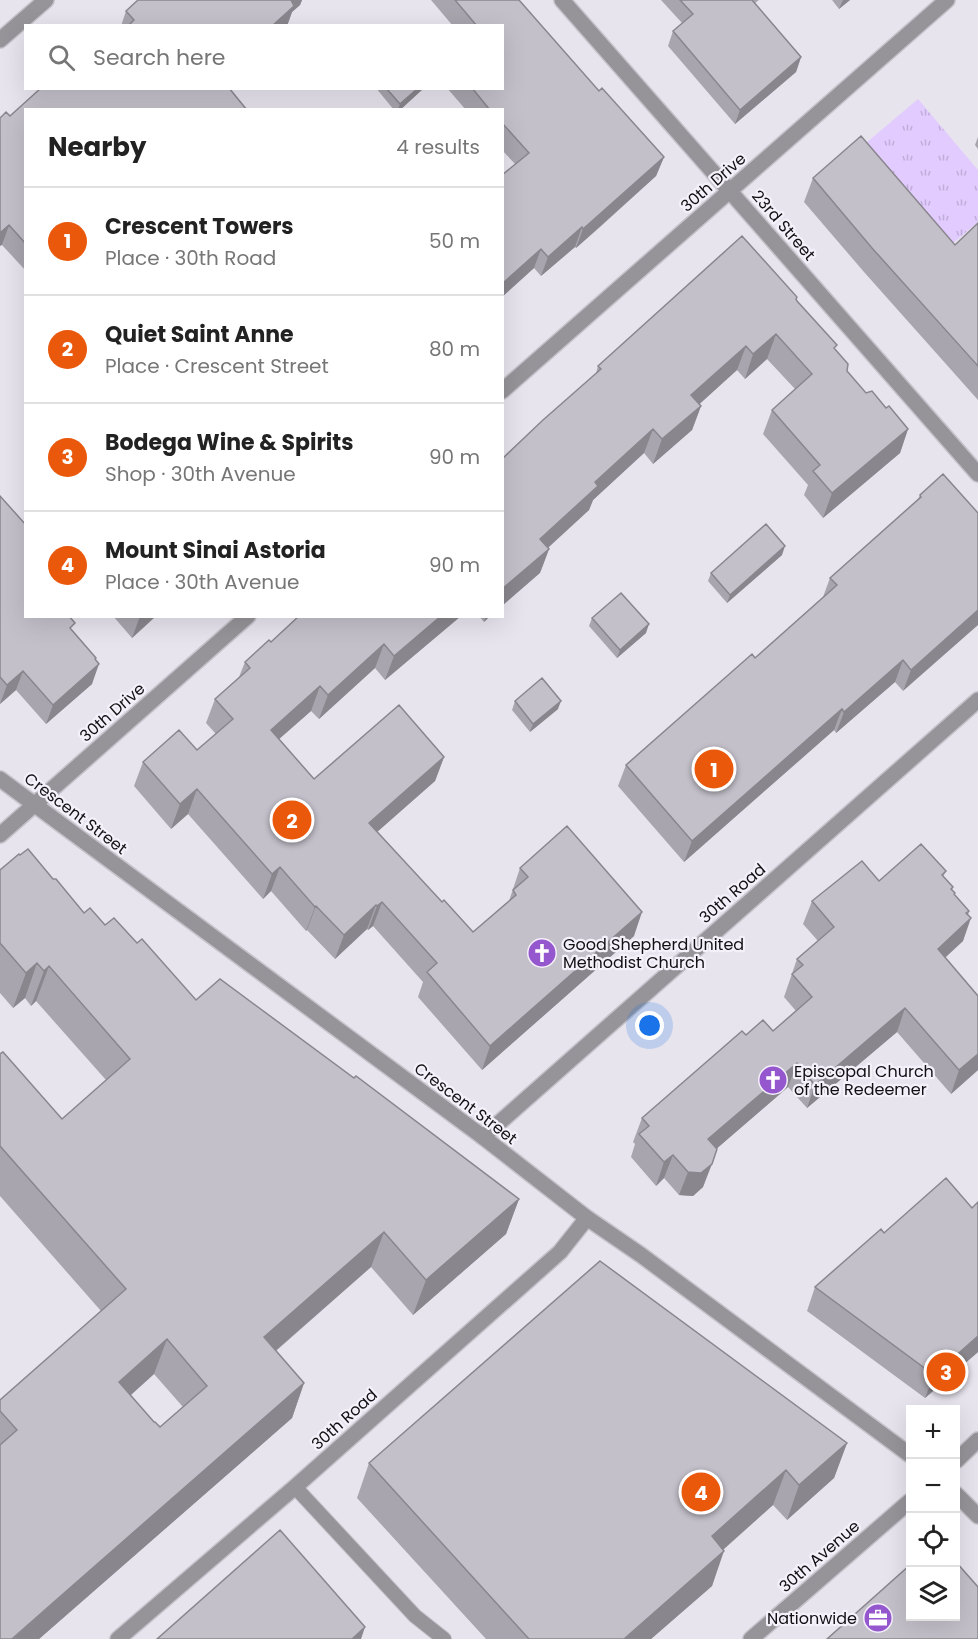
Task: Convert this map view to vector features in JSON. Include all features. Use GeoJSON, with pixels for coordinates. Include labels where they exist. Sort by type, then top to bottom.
{"type":"FeatureCollection","features":[{"type":"Feature","properties":{"kind":"street"},"geometry":{"type":"LineString","coordinates":[[0,40],[46,0]]}},
{"type":"Feature","properties":{"kind":"street","name":"23rd Street"},"geometry":{"type":"LineString","coordinates":[[562,0],[978,474]]}},
{"type":"Feature","properties":{"kind":"street","name":"30th Drive"},"geometry":{"type":"LineString","coordinates":[[504,390],[946,0]]}},
{"type":"Feature","properties":{"kind":"street","name":"30th Drive"},"geometry":{"type":"LineString","coordinates":[[0,835],[246,618]]}},
{"type":"Feature","properties":{"kind":"street","name":"30th Road"},"geometry":{"type":"LineString","coordinates":[[483,1137],[978,700]]}},
{"type":"Feature","properties":{"kind":"street","name":"Crescent Street"},"geometry":{"type":"LineString","coordinates":[[0,779],[483,1137],[587,1218],[660,1269],[906,1452]]}},
{"type":"Feature","properties":{"kind":"street","name":"30th Road"},"geometry":{"type":"LineString","coordinates":[[118,1639],[295,1487],[560,1252],[587,1218]]}},
{"type":"Feature","properties":{"kind":"street"},"geometry":{"type":"LineString","coordinates":[[958,1459],[978,1440]]}},
{"type":"Feature","properties":{"kind":"street"},"geometry":{"type":"LineString","coordinates":[[960,1498],[978,1516]]}},
{"type":"Feature","properties":{"kind":"street","name":"30th Avenue"},"geometry":{"type":"LineString","coordinates":[[751,1639],[906,1504]]}},
{"type":"Feature","properties":{"kind":"lane"},"geometry":{"type":"LineString","coordinates":[[295,1487],[415,1617],[444,1639]]}},
{"type":"Feature","properties":{"kind":"green space"},"geometry":{"type":"Polygon","coordinates":[[[918,99],[978,170],[978,222],[952,244],[866,143],[918,99]]]}},
{"type":"Feature","properties":{"kind":"building"},"geometry":{"type":"Polygon","coordinates":[[[138,0],[291,0],[294,6],[274,24],[130,24],[134,20],[126,11],[138,0]]]}},
{"type":"Feature","properties":{"kind":"building"},"geometry":{"type":"Polygon","coordinates":[[[455,0],[519,0],[599,91],[602,88],[664,157],[548,257],[541,249],[504,282],[504,173],[529,153],[504,125],[504,108],[488,108],[474,90],[504,90],[504,24],[475,24],[455,0]]]}},
{"type":"Feature","properties":{"kind":"building"},"geometry":{"type":"Polygon","coordinates":[[[680,0],[752,0],[801,57],[740,110],[673,31],[693,14],[680,0]]]}},
{"type":"Feature","properties":{"kind":"building"},"geometry":{"type":"Polygon","coordinates":[[[39,90],[231,90],[245,108],[24,108],[24,242],[9,225],[0,233],[0,118],[6,112],[10,116],[39,90]]]}},
{"type":"Feature","properties":{"kind":"building"},"geometry":{"type":"Polygon","coordinates":[[[388,90],[416,90],[400,104],[388,90]]]}},
{"type":"Feature","properties":{"kind":"building"},"geometry":{"type":"Polygon","coordinates":[[[861,136],[955,245],[978,223],[978,366],[872,248],[813,178],[861,136]]]}},
{"type":"Feature","properties":{"kind":"building"},"geometry":{"type":"Polygon","coordinates":[[[742,236],[837,345],[834,348],[848,364],[847,371],[866,393],[872,391],[886,408],[889,406],[908,429],[832,493],[813,471],[820,465],[772,410],[812,374],[776,334],[753,354],[746,346],[691,395],[701,406],[662,439],[653,429],[595,482],[598,486],[540,539],[549,549],[504,587],[504,457],[601,369],[598,366],[742,236]]]}},
{"type":"Feature","properties":{"kind":"building"},"geometry":{"type":"Polygon","coordinates":[[[943,474],[978,513],[978,610],[911,670],[903,660],[844,712],[842,709],[692,841],[626,765],[752,654],[755,658],[837,585],[830,578],[921,497],[920,495],[943,474]]]}},
{"type":"Feature","properties":{"kind":"building"},"geometry":{"type":"Polygon","coordinates":[[[0,496],[24,523],[24,618],[71,618],[75,623],[70,628],[99,664],[53,705],[23,671],[7,685],[0,677],[0,496]]]}},
{"type":"Feature","properties":{"kind":"building"},"geometry":{"type":"Polygon","coordinates":[[[766,524],[785,546],[730,595],[711,573],[766,524]]]}},
{"type":"Feature","properties":{"kind":"building"},"geometry":{"type":"Polygon","coordinates":[[[621,593],[649,624],[620,650],[592,618],[621,593]]]}},
{"type":"Feature","properties":{"kind":"building"},"geometry":{"type":"Polygon","coordinates":[[[297,618],[439,618],[394,656],[384,644],[328,695],[320,686],[271,730],[314,779],[399,705],[444,757],[369,823],[473,932],[516,895],[513,890],[528,877],[520,868],[567,826],[642,912],[490,1046],[427,972],[437,963],[382,902],[344,935],[315,907],[280,867],[272,874],[197,789],[180,804],[143,762],[179,730],[197,750],[233,719],[215,699],[250,668],[245,662],[269,640],[271,642],[297,618]]]}},
{"type":"Feature","properties":{"kind":"building"},"geometry":{"type":"Polygon","coordinates":[[[542,678],[561,701],[533,724],[515,701],[542,678]]]}},
{"type":"Feature","properties":{"kind":"building"},"geometry":{"type":"Polygon","coordinates":[[[921,844],[946,871],[942,875],[953,887],[951,889],[969,911],[966,913],[971,918],[938,949],[978,996],[978,1054],[959,1070],[905,1008],[815,1085],[797,1063],[708,1139],[717,1149],[712,1164],[701,1173],[688,1172],[673,1155],[664,1162],[639,1134],[649,1126],[642,1118],[742,1031],[746,1035],[763,1020],[773,1031],[812,997],[792,974],[803,965],[797,959],[834,927],[812,901],[862,861],[879,881],[921,844]]]}},
{"type":"Feature","properties":{"kind":"building"},"geometry":{"type":"Polygon","coordinates":[[[28,849],[84,913],[90,908],[105,925],[114,918],[137,943],[142,939],[196,1000],[220,979],[354,1078],[356,1076],[519,1199],[426,1280],[384,1232],[264,1337],[304,1383],[14,1639],[0,1639],[0,1445],[17,1430],[0,1411],[0,1400],[126,1289],[0,1146],[0,1054],[3,1052],[62,1119],[130,1059],[49,966],[44,971],[37,963],[26,973],[0,943],[0,870],[28,849]],[[167,1339],[119,1382],[160,1427],[207,1386],[167,1339]]]}},
{"type":"Feature","properties":{"kind":"building"},"geometry":{"type":"Polygon","coordinates":[[[946,1178],[972,1208],[978,1202],[978,1336],[934,1375],[815,1287],[881,1229],[884,1233],[946,1178]]]}},
{"type":"Feature","properties":{"kind":"building"},"geometry":{"type":"Polygon","coordinates":[[[600,1261],[847,1443],[799,1485],[786,1470],[712,1536],[724,1551],[624,1639],[529,1639],[369,1463],[600,1261]]]}},
{"type":"Feature","properties":{"kind":"building"},"geometry":{"type":"Polygon","coordinates":[[[280,1530],[365,1627],[352,1639],[157,1639],[280,1530]]]}},
{"type":"Feature","properties":{"kind":"building"},"geometry":{"type":"Polygon","coordinates":[[[960,1567],[978,1587],[978,1639],[827,1639],[906,1569],[906,1621],[960,1621],[960,1567]]]}},
{"type":"Feature","properties":{"kind":"place","name":"Crescent Towers"},"geometry":{"type":"Point","coordinates":[714,769]}},
{"type":"Feature","properties":{"kind":"place","name":"Quiet Saint Anne"},"geometry":{"type":"Point","coordinates":[292,820]}},
{"type":"Feature","properties":{"kind":"place","name":"Good Shepherd United Methodist Church"},"geometry":{"type":"Point","coordinates":[542,953]}},
{"type":"Feature","properties":{"kind":"place","name":"Episcopal Church of the Redeemer"},"geometry":{"type":"Point","coordinates":[773,1080]}},
{"type":"Feature","properties":{"kind":"place","name":"Bodega Wine & Spirits"},"geometry":{"type":"Point","coordinates":[946,1372]}},
{"type":"Feature","properties":{"kind":"place","name":"Mount Sinai Astoria"},"geometry":{"type":"Point","coordinates":[701,1492]}},
{"type":"Feature","properties":{"kind":"place","name":"Nationwide"},"geometry":{"type":"Point","coordinates":[878,1618]}}]}
